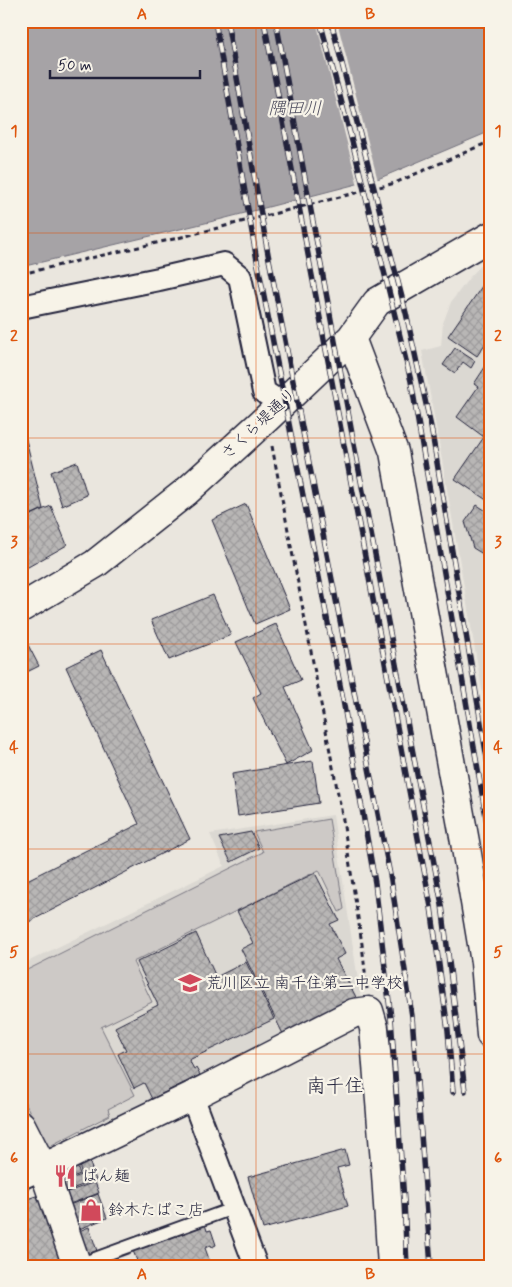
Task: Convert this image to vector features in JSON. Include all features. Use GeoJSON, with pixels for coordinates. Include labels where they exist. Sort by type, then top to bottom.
{"type":"FeatureCollection","features":[{"type":"Feature","properties":{"kind":"street","name":"さくら堤通り"},"geometry":{"type":"LineString","coordinates":[[21,608],[95,564],[187,492],[351,338],[377,302],[491,236]]}},
{"type":"Feature","properties":{"kind":"street"},"geometry":{"type":"LineString","coordinates":[[21,307],[224,264],[240,277],[264,392],[274,411]]}},
{"type":"Feature","properties":{"kind":"street"},"geometry":{"type":"LineString","coordinates":[[351,338],[394,452],[485,962],[491,1035]]}},
{"type":"Feature","properties":{"kind":"street"},"geometry":{"type":"LineString","coordinates":[[32,1173],[192,1096],[354,1012],[369,1011],[374,1028],[392,1266]]}},
{"type":"Feature","properties":{"kind":"street"},"geometry":{"type":"LineString","coordinates":[[192,1096],[256,1266]]}},
{"type":"Feature","properties":{"kind":"street"},"geometry":{"type":"LineString","coordinates":[[21,1125],[32,1173],[77,1266]]}},
{"type":"Feature","properties":{"kind":"lane"},"geometry":{"type":"LineString","coordinates":[[77,1266],[234,1208]]}},
{"type":"Feature","properties":{"kind":"path"},"geometry":{"type":"LineString","coordinates":[[21,274],[178,238],[395,182],[491,140]]}},
{"type":"Feature","properties":{"kind":"path"},"geometry":{"type":"LineString","coordinates":[[274,411],[343,820],[362,944],[369,1011]]}},
{"type":"Feature","properties":{"kind":"path"},"geometry":{"type":"LineString","coordinates":[[133,1266],[138,1264]]}},
{"type":"Feature","properties":{"kind":"shaded area"},"geometry":{"type":"Polygon","coordinates":[[[491,255],[491,741],[422,351],[441,346],[443,323],[451,302],[469,278],[491,255]]]}},
{"type":"Feature","properties":{"kind":"shaded area","name":"荒川区立 南千住第二中学校"},"geometry":{"type":"Polygon","coordinates":[[[333,815],[361,1000],[44,1155],[21,1109],[21,965],[224,866],[210,834],[333,815]]]}},
{"type":"Feature","properties":{"kind":"shaded area"},"geometry":{"type":"Polygon","coordinates":[[[329,819],[344,909],[339,912],[319,870],[133,962],[152,1002],[101,1027],[135,1095],[108,1109],[110,1115],[48,1147],[21,1095],[21,973],[263,852],[254,832],[329,819]]]}},
{"type":"Feature","properties":{"kind":"water","name":"隅田川"},"geometry":{"type":"Polygon","coordinates":[[[21,21],[491,21],[491,131],[380,178],[222,219],[21,267],[21,21]]]}},
{"type":"Feature","properties":{"kind":"pier"},"geometry":{"type":"Polygon","coordinates":[[[316,21],[337,21],[378,181],[358,186],[316,21]]]}},
{"type":"Feature","properties":{"kind":"building"},"geometry":{"type":"Polygon","coordinates":[[[491,273],[491,335],[477,356],[448,336],[491,273]]]}},
{"type":"Feature","properties":{"kind":"building"},"geometry":{"type":"Polygon","coordinates":[[[455,348],[475,361],[471,368],[463,362],[455,373],[443,365],[455,348]]]}},
{"type":"Feature","properties":{"kind":"building"},"geometry":{"type":"Polygon","coordinates":[[[21,355],[26,391],[21,392],[21,355]]]}},
{"type":"Feature","properties":{"kind":"building"},"geometry":{"type":"Polygon","coordinates":[[[491,358],[491,503],[455,479],[484,437],[457,417],[478,387],[474,384],[491,358]]]}},
{"type":"Feature","properties":{"kind":"building"},"geometry":{"type":"Polygon","coordinates":[[[21,419],[43,509],[31,515],[21,475],[21,419]]]}},
{"type":"Feature","properties":{"kind":"building"},"geometry":{"type":"Polygon","coordinates":[[[77,462],[87,495],[62,506],[51,472],[77,462]]]}},
{"type":"Feature","properties":{"kind":"building"},"geometry":{"type":"Polygon","coordinates":[[[246,504],[290,609],[255,624],[212,520],[246,504]]]}},
{"type":"Feature","properties":{"kind":"building"},"geometry":{"type":"Polygon","coordinates":[[[477,505],[491,514],[491,559],[473,548],[465,522],[477,505]]]}},
{"type":"Feature","properties":{"kind":"building"},"geometry":{"type":"Polygon","coordinates":[[[51,506],[67,545],[21,571],[21,519],[51,506]]]}},
{"type":"Feature","properties":{"kind":"building"},"geometry":{"type":"Polygon","coordinates":[[[213,595],[231,635],[169,660],[151,620],[213,595]]]}},
{"type":"Feature","properties":{"kind":"building"},"geometry":{"type":"Polygon","coordinates":[[[276,624],[301,680],[285,687],[313,750],[286,765],[253,698],[261,693],[236,642],[276,624]]]}},
{"type":"Feature","properties":{"kind":"building"},"geometry":{"type":"Polygon","coordinates":[[[26,641],[39,666],[21,675],[21,644],[26,641]]]}},
{"type":"Feature","properties":{"kind":"building"},"geometry":{"type":"Polygon","coordinates":[[[101,650],[190,839],[21,926],[21,883],[139,824],[66,667],[101,650]]]}},
{"type":"Feature","properties":{"kind":"building"},"geometry":{"type":"Polygon","coordinates":[[[313,761],[319,803],[238,816],[232,774],[313,761]]]}},
{"type":"Feature","properties":{"kind":"building"},"geometry":{"type":"Polygon","coordinates":[[[251,832],[259,848],[231,862],[219,838],[251,832]]]}},
{"type":"Feature","properties":{"kind":"building"},"geometry":{"type":"Polygon","coordinates":[[[315,873],[339,920],[330,924],[345,954],[336,959],[356,997],[283,1034],[241,949],[253,943],[237,911],[315,873]]]}},
{"type":"Feature","properties":{"kind":"building"},"geometry":{"type":"Polygon","coordinates":[[[196,933],[216,977],[246,962],[274,1019],[189,1060],[200,1075],[152,1099],[144,1083],[134,1088],[118,1054],[126,1050],[115,1027],[158,1005],[137,962],[196,933]]]}},
{"type":"Feature","properties":{"kind":"building"},"geometry":{"type":"Polygon","coordinates":[[[345,1150],[349,1165],[337,1168],[348,1206],[263,1229],[248,1177],[345,1150]]]}},
{"type":"Feature","properties":{"kind":"building"},"geometry":{"type":"Polygon","coordinates":[[[87,1155],[96,1180],[85,1184],[77,1159],[87,1155]]]}},
{"type":"Feature","properties":{"kind":"building"},"geometry":{"type":"Polygon","coordinates":[[[76,1163],[80,1174],[60,1182],[56,1172],[76,1163]]]}},
{"type":"Feature","properties":{"kind":"building"},"geometry":{"type":"Polygon","coordinates":[[[81,1175],[85,1184],[61,1193],[58,1184],[81,1175]]]}},
{"type":"Feature","properties":{"kind":"building"},"geometry":{"type":"Polygon","coordinates":[[[95,1182],[99,1193],[67,1205],[62,1194],[95,1182]]]}},
{"type":"Feature","properties":{"kind":"building"},"geometry":{"type":"Polygon","coordinates":[[[98,1194],[107,1218],[74,1231],[64,1207],[98,1194]]]}},
{"type":"Feature","properties":{"kind":"building"},"geometry":{"type":"Polygon","coordinates":[[[39,1195],[63,1266],[21,1266],[21,1201],[39,1195]]]}},
{"type":"Feature","properties":{"kind":"building"},"geometry":{"type":"Polygon","coordinates":[[[205,1224],[207,1231],[211,1230],[216,1245],[205,1248],[210,1262],[199,1266],[139,1266],[132,1248],[205,1224]]]}},
{"type":"Feature","properties":{"kind":"building"},"geometry":{"type":"Polygon","coordinates":[[[89,1227],[98,1254],[83,1259],[74,1233],[89,1227]]]}},
{"type":"Feature","properties":{"kind":"building"},"geometry":{"type":"Polygon","coordinates":[[[115,1257],[118,1265],[86,1266],[115,1257]]]}},
{"type":"Feature","properties":{"kind":"railway"},"geometry":{"type":"LineString","coordinates":[[215,21],[256,255],[343,700],[375,883],[391,1018],[407,1266]]}},
{"type":"Feature","properties":{"kind":"railway"},"geometry":{"type":"LineString","coordinates":[[227,21],[268,254],[391,880],[412,1016],[431,1266]]}},
{"type":"Feature","properties":{"kind":"railway"},"geometry":{"type":"LineString","coordinates":[[264,21],[431,907],[448,1030],[453,1092]]}},
{"type":"Feature","properties":{"kind":"railway"},"geometry":{"type":"LineString","coordinates":[[276,21],[442,905],[465,1091]]}},
{"type":"Feature","properties":{"kind":"railway"},"geometry":{"type":"LineString","coordinates":[[320,21],[353,145],[411,381],[491,846]]}},
{"type":"Feature","properties":{"kind":"railway"},"geometry":{"type":"LineString","coordinates":[[331,21],[406,313],[431,427],[491,782]]}},
{"type":"Feature","properties":{"kind":"place","name":"荒川区立 南千住第二中学校"},"geometry":{"type":"Point","coordinates":[190,983]}},
{"type":"Feature","properties":{"kind":"place","name":"ばん麺"},"geometry":{"type":"Point","coordinates":[65,1176]}},
{"type":"Feature","properties":{"kind":"place","name":"鈴木たばこ店"},"geometry":{"type":"Point","coordinates":[91,1210]}},
{"type":"Feature","properties":{"kind":"district","name":"南千住"},"geometry":{"type":"Point","coordinates":[335,1086]}}]}
